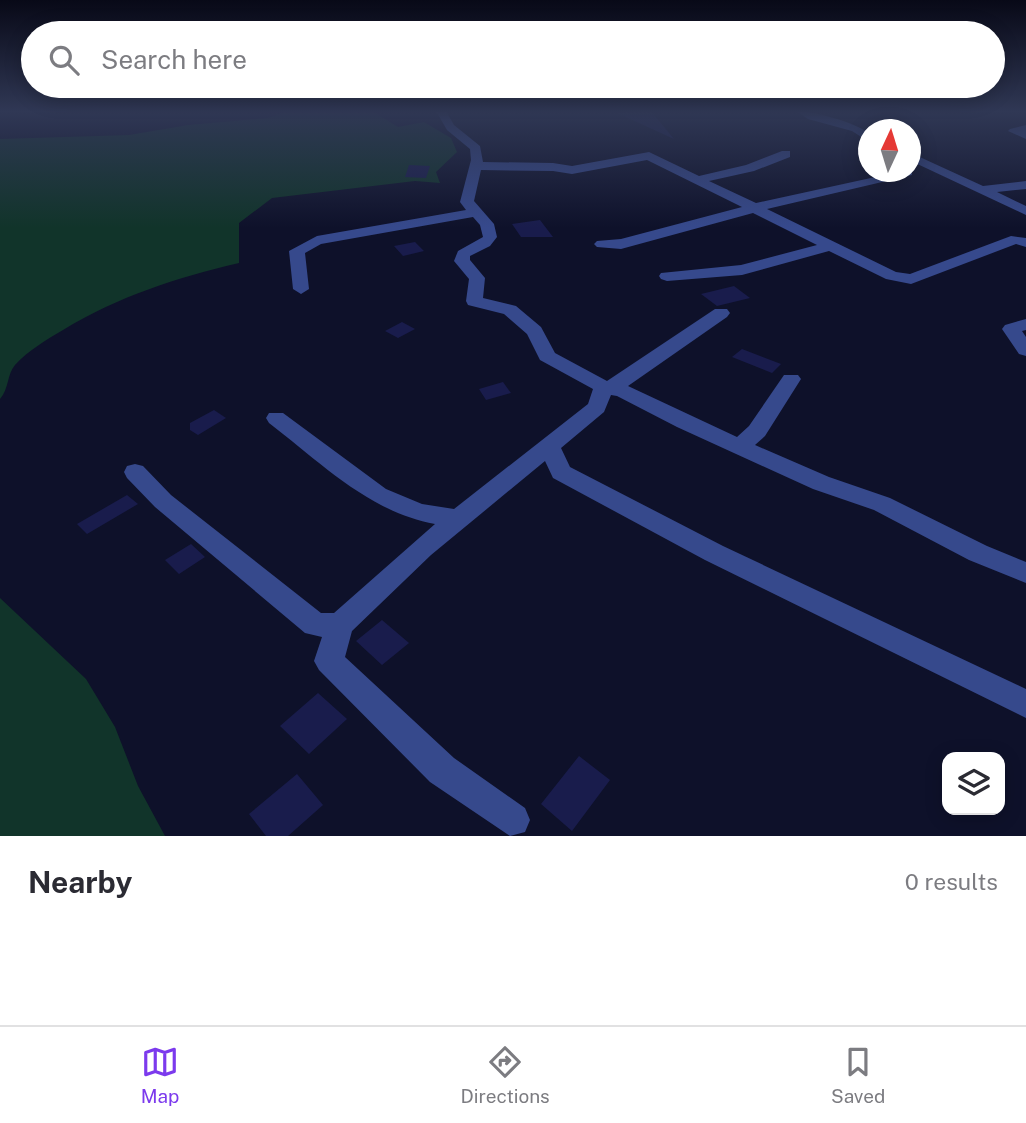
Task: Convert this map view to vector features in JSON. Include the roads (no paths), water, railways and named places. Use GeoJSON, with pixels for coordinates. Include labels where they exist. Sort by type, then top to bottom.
{"type":"FeatureCollection","features":[{"type":"Feature","properties":{"kind":"street"},"geometry":{"type":"LineString","coordinates":[[476,150],[476,166],[467,202],[487,224],[490,237],[485,243],[463,254],[462,261],[477,278],[474,301],[510,310],[535,331],[547,356],[604,387],[622,391],[684,422],[741,445],[821,483],[882,504],[978,553],[1026,573]]}},
{"type":"Feature","properties":{"kind":"street"},"geometry":{"type":"LineString","coordinates":[[699,179],[750,168],[786,154]]}},
{"type":"Feature","properties":{"kind":"street"},"geometry":{"type":"LineString","coordinates":[[476,166],[553,167],[572,170],[649,156],[892,276],[911,279],[1023,238]]}},
{"type":"Feature","properties":{"kind":"street"},"geometry":{"type":"LineString","coordinates":[[921,162],[1026,211]]}},
{"type":"Feature","properties":{"kind":"street"},"geometry":{"type":"LineString","coordinates":[[921,168],[928,166]]}},
{"type":"Feature","properties":{"kind":"street"},"geometry":{"type":"LineString","coordinates":[[602,244],[621,244],[863,182]]}},
{"type":"Feature","properties":{"kind":"street"},"geometry":{"type":"LineString","coordinates":[[984,190],[1026,185]]}},
{"type":"Feature","properties":{"kind":"street"},"geometry":{"type":"LineString","coordinates":[[301,289],[302,272],[297,251],[317,240],[476,212]]}},
{"type":"Feature","properties":{"kind":"street"},"geometry":{"type":"LineString","coordinates":[[667,276],[742,270],[833,245]]}},
{"type":"Feature","properties":{"kind":"street"},"geometry":{"type":"LineString","coordinates":[[604,387],[617,385],[721,313]]}},
{"type":"Feature","properties":{"kind":"street"},"geometry":{"type":"LineString","coordinates":[[1026,324],[1011,329],[1026,350]]}},
{"type":"Feature","properties":{"kind":"street"},"geometry":{"type":"LineString","coordinates":[[741,445],[757,431],[791,379]]}},
{"type":"Feature","properties":{"kind":"street"},"geometry":{"type":"LineString","coordinates":[[513,820],[442,770],[329,661],[340,625],[422,548],[550,448],[597,407],[604,387]]}},
{"type":"Feature","properties":{"kind":"street"},"geometry":{"type":"LineString","coordinates":[[275,418],[378,495],[418,512],[458,519]]}},
{"type":"Feature","properties":{"kind":"street"},"geometry":{"type":"LineString","coordinates":[[550,448],[561,472],[714,553],[1026,704]]}},
{"type":"Feature","properties":{"kind":"street"},"geometry":{"type":"LineString","coordinates":[[135,472],[163,501],[315,625],[340,625]]}}]}
